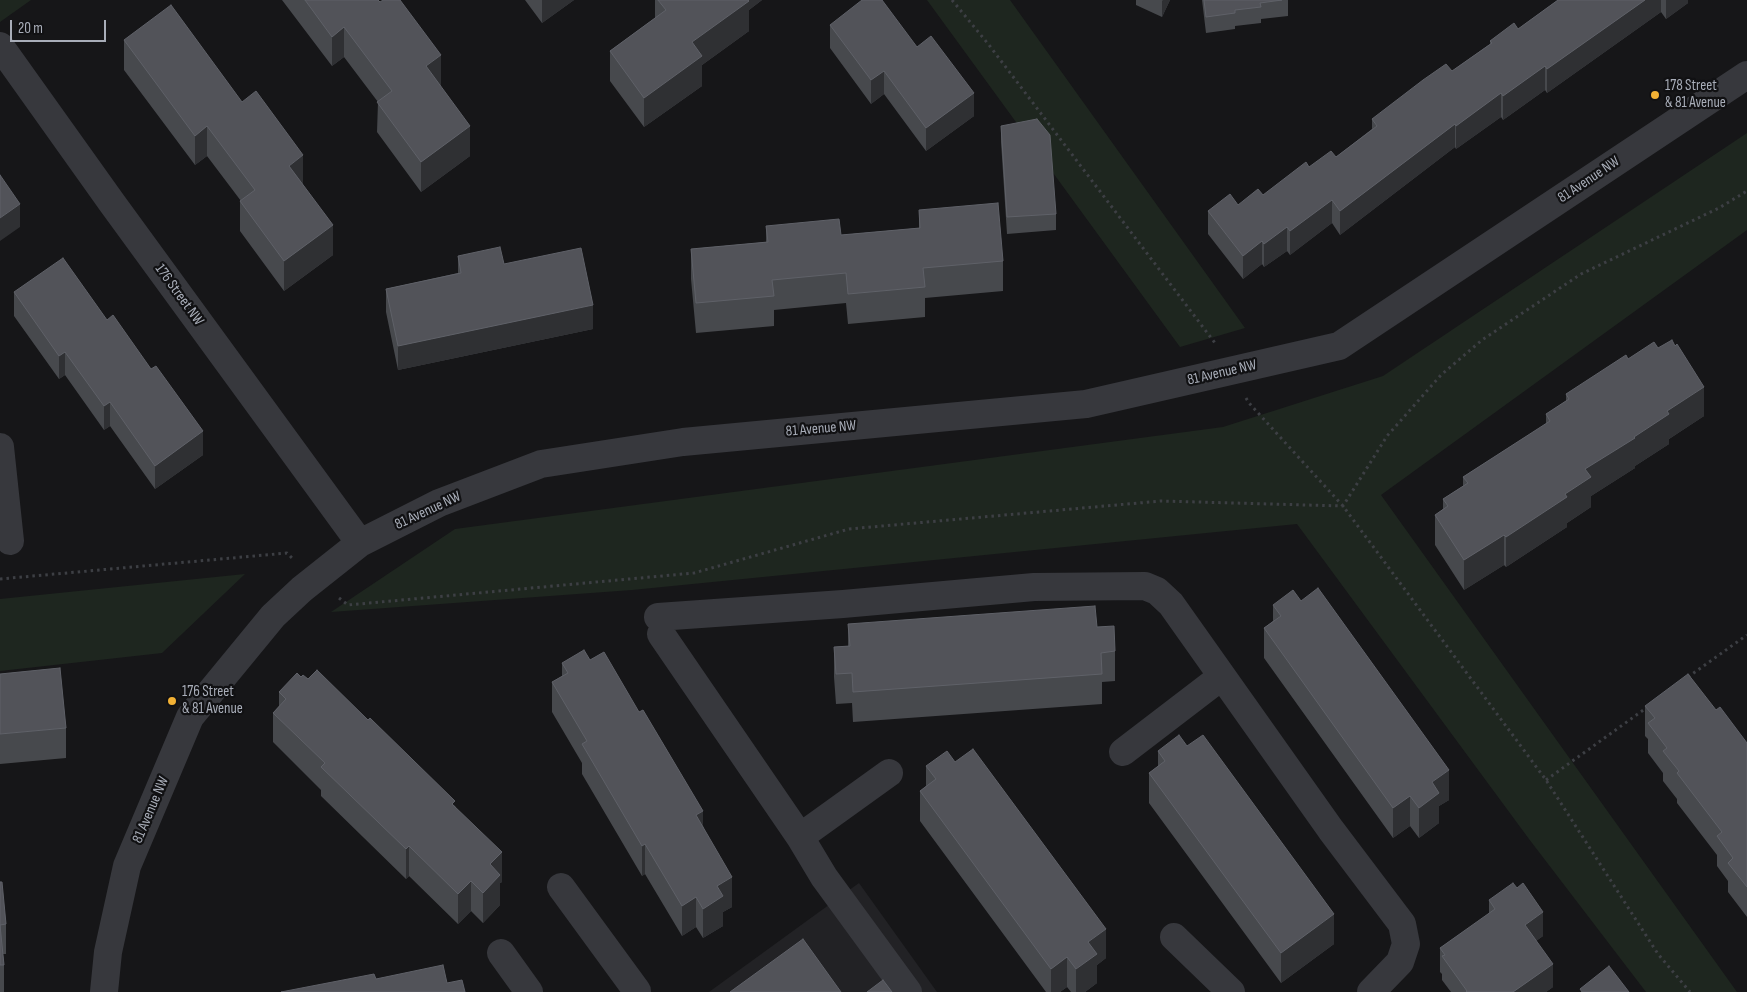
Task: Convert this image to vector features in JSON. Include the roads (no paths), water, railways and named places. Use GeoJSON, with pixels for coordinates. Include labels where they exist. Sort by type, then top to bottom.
{"type":"FeatureCollection","features":[{"type":"Feature","properties":{"kind":"street","name":"176 Street NW"},"geometry":{"type":"LineString","coordinates":[[0,46],[360,543]]}},
{"type":"Feature","properties":{"kind":"street","name":"81 Avenue NW"},"geometry":{"type":"LineString","coordinates":[[104,992],[108,952],[127,866],[190,717],[274,616],[360,543],[440,503],[541,464],[683,442],[1086,404],[1339,346],[1747,76]]}},
{"type":"Feature","properties":{"kind":"street"},"geometry":{"type":"LineString","coordinates":[[0,447],[10,541]]}},
{"type":"Feature","properties":{"kind":"street"},"geometry":{"type":"LineString","coordinates":[[908,992],[824,877],[800,837],[659,626],[843,604],[1034,587],[1145,586],[1157,590],[1171,604],[1331,830],[1402,924],[1406,944],[1400,962],[1371,992]]}},
{"type":"Feature","properties":{"kind":"street"},"geometry":{"type":"LineString","coordinates":[[1123,752],[1221,676]]}},
{"type":"Feature","properties":{"kind":"street"},"geometry":{"type":"LineString","coordinates":[[800,837],[889,773]]}},
{"type":"Feature","properties":{"kind":"street"},"geometry":{"type":"LineString","coordinates":[[561,888],[636,992]]}},
{"type":"Feature","properties":{"kind":"street"},"geometry":{"type":"LineString","coordinates":[[1174,937],[1231,992]]}},
{"type":"Feature","properties":{"kind":"street"},"geometry":{"type":"LineString","coordinates":[[501,952],[529,992]]}},
{"type":"Feature","properties":{"kind":"place","name":"178 Street & 81 Avenue"},"geometry":{"type":"Point","coordinates":[1655,95]}},
{"type":"Feature","properties":{"kind":"place","name":"176 Street & 81 Avenue"},"geometry":{"type":"Point","coordinates":[172,701]}}]}
